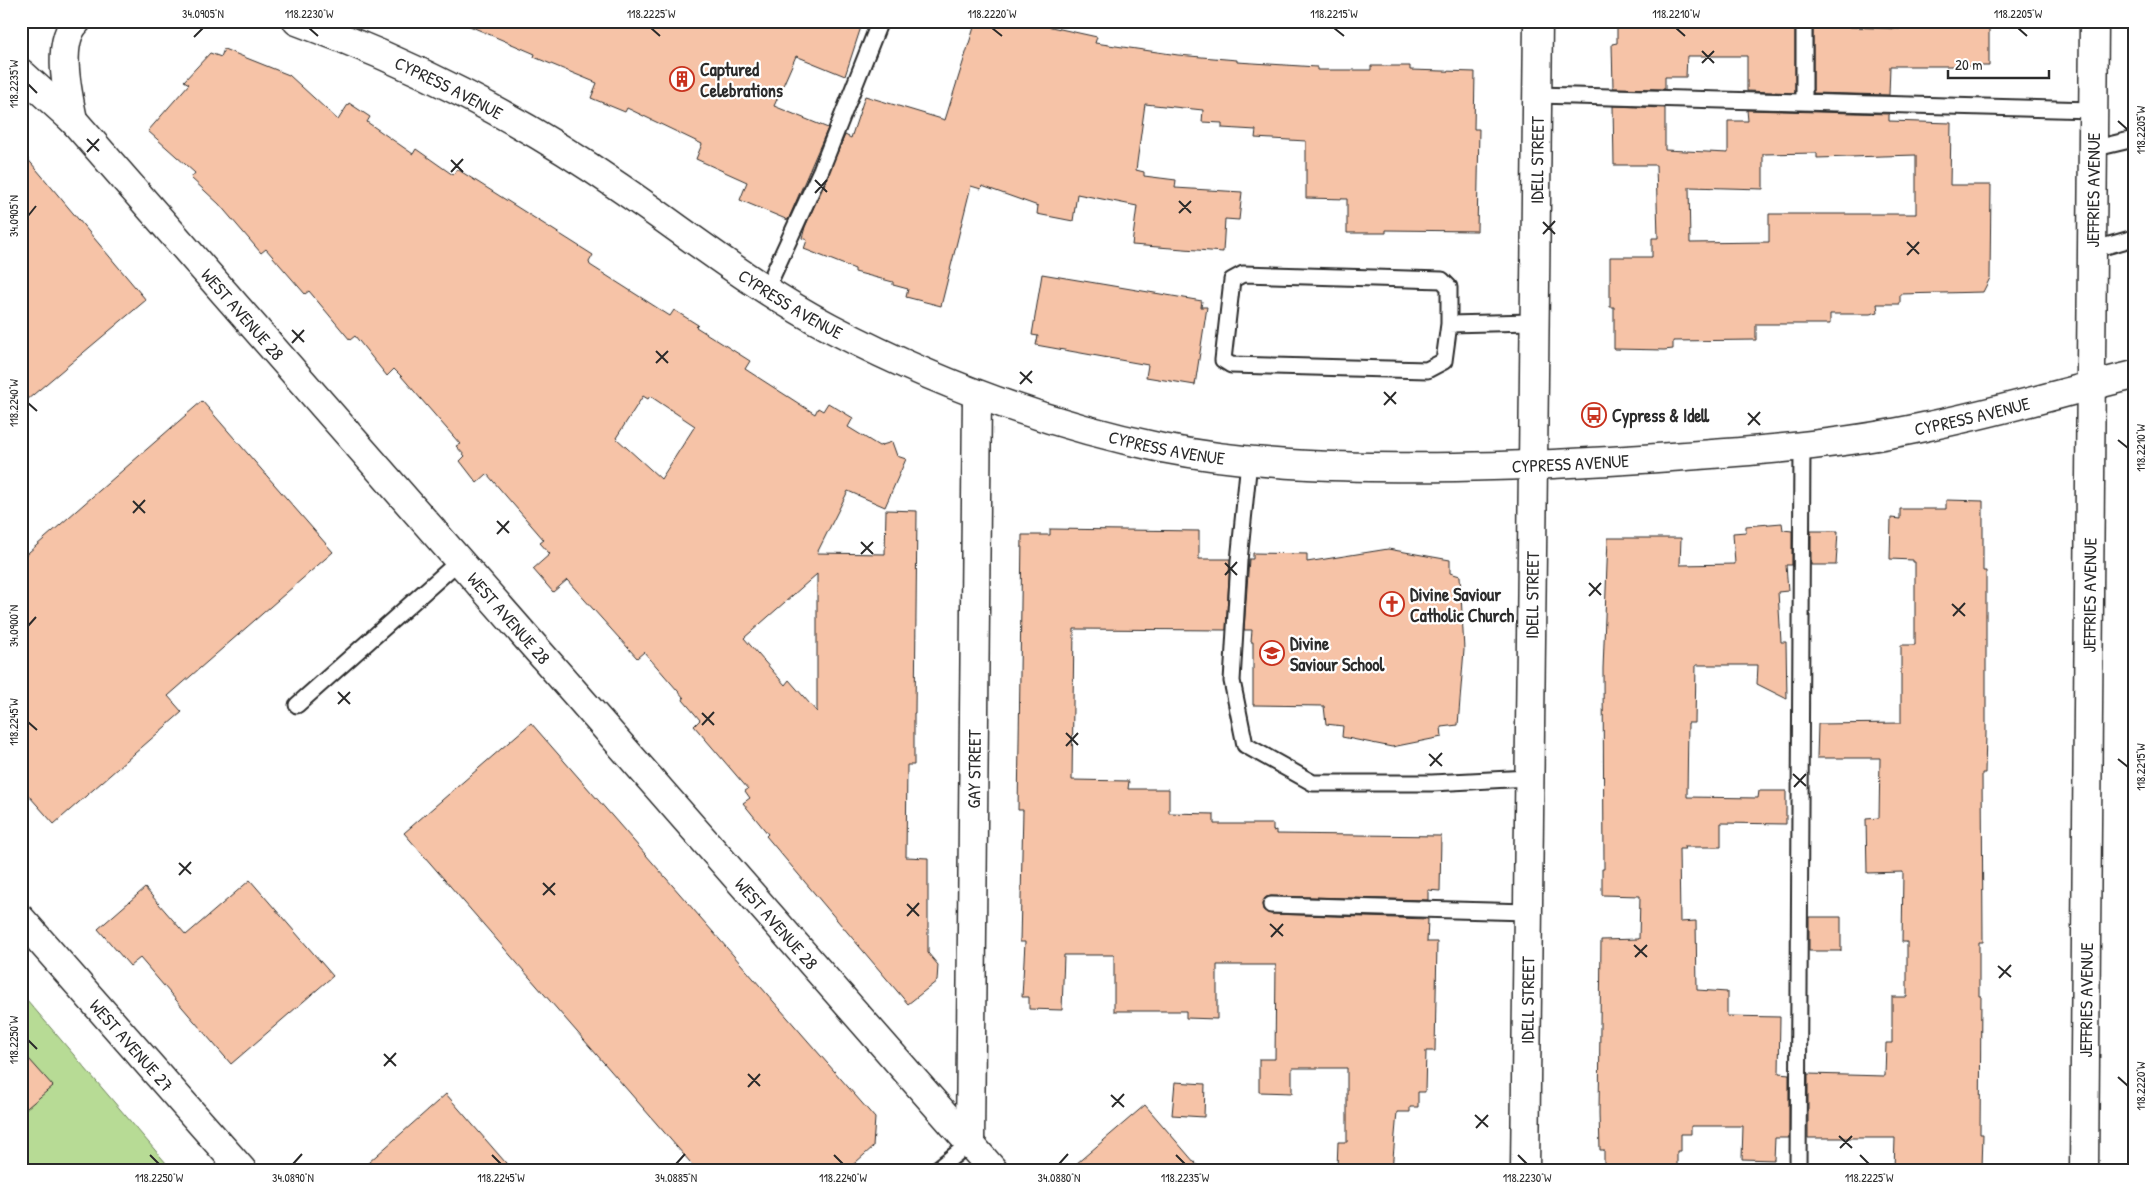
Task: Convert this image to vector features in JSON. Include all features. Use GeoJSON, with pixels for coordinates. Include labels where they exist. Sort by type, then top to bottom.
{"type":"FeatureCollection","features":[{"type":"Feature","properties":{"kind":"street"},"geometry":{"type":"LineString","coordinates":[[73,120],[65,81],[64,52],[72,25],[76,21]]}},
{"type":"Feature","properties":{"kind":"street","name":"CYPRESS AVENUE"},"geometry":{"type":"LineString","coordinates":[[297,21],[328,32],[427,76],[523,127],[615,184],[766,290],[826,325],[888,357],[977,395],[1066,425],[1164,448],[1249,461],[1343,468],[1533,466],[1802,447],[1924,427],[2134,375]]}},
{"type":"Feature","properties":{"kind":"street","name":"IDELL STREET"},"geometry":{"type":"LineString","coordinates":[[1525,1170],[1538,21]]}},
{"type":"Feature","properties":{"kind":"street","name":"JEFFRIES AVENUE"},"geometry":{"type":"LineString","coordinates":[[2084,1170],[2094,21]]}},
{"type":"Feature","properties":{"kind":"street","name":"WEST AVENUE 28"},"geometry":{"type":"LineString","coordinates":[[21,73],[73,120],[993,1170]]}},
{"type":"Feature","properties":{"kind":"street","name":"GAY STREET"},"geometry":{"type":"LineString","coordinates":[[970,1144],[977,395]]}},
{"type":"Feature","properties":{"kind":"street","name":"WEST AVENUE 27"},"geometry":{"type":"LineString","coordinates":[[21,919],[242,1170]]}},
{"type":"Feature","properties":{"kind":"lane"},"geometry":{"type":"LineString","coordinates":[[766,290],[821,170],[880,21]]}},
{"type":"Feature","properties":{"kind":"lane"},"geometry":{"type":"LineString","coordinates":[[1804,21],[1804,102]]}},
{"type":"Feature","properties":{"kind":"lane"},"geometry":{"type":"LineString","coordinates":[[1537,95],[2093,110]]}},
{"type":"Feature","properties":{"kind":"lane"},"geometry":{"type":"LineString","coordinates":[[2092,149],[2134,139]]}},
{"type":"Feature","properties":{"kind":"lane"},"geometry":{"type":"LineString","coordinates":[[2092,250],[2134,238]]}},
{"type":"Feature","properties":{"kind":"lane"},"geometry":{"type":"LineString","coordinates":[[1243,274],[1442,280],[1449,287],[1450,324],[1444,361],[1427,370],[1231,365],[1223,360],[1232,280],[1243,274]]}},
{"type":"Feature","properties":{"kind":"lane"},"geometry":{"type":"LineString","coordinates":[[1450,324],[1534,322]]}},
{"type":"Feature","properties":{"kind":"lane"},"geometry":{"type":"LineString","coordinates":[[1798,1170],[1802,447]]}},
{"type":"Feature","properties":{"kind":"lane"},"geometry":{"type":"LineString","coordinates":[[1249,461],[1239,561],[1232,681],[1246,745],[1313,783],[1432,782],[1529,778]]}},
{"type":"Feature","properties":{"kind":"lane"},"geometry":{"type":"LineString","coordinates":[[297,705],[459,560]]}},
{"type":"Feature","properties":{"kind":"lane"},"geometry":{"type":"LineString","coordinates":[[1271,905],[1528,912]]}},
{"type":"Feature","properties":{"kind":"lane"},"geometry":{"type":"LineString","coordinates":[[936,1170],[970,1144]]}},
{"type":"Feature","properties":{"kind":"green space"},"geometry":{"type":"Polygon","coordinates":[[[21,993],[172,1170],[21,1170],[21,993]]]}},
{"type":"Feature","properties":{"kind":"building"},"geometry":{"type":"Polygon","coordinates":[[[458,21],[863,21],[845,76],[796,56],[774,106],[828,128],[788,220],[740,200],[747,182],[696,159],[702,144],[627,108],[625,112],[591,98],[597,83],[534,57],[535,54],[458,21]]]}},
{"type":"Feature","properties":{"kind":"building"},"geometry":{"type":"Polygon","coordinates":[[[976,21],[1024,21],[1097,37],[1095,43],[1178,55],[1237,60],[1237,62],[1317,67],[1317,70],[1371,70],[1371,66],[1410,66],[1410,70],[1475,72],[1474,129],[1479,129],[1477,231],[1386,230],[1386,233],[1347,233],[1347,199],[1306,198],[1306,141],[1255,138],[1256,130],[1222,128],[1222,123],[1202,122],[1203,110],[1145,104],[1136,170],[1144,172],[1144,176],[1176,180],[1175,188],[1242,192],[1239,220],[1225,219],[1223,252],[1132,245],[1137,206],[1077,194],[1073,221],[1037,214],[1038,206],[982,186],[981,189],[971,186],[941,306],[906,297],[908,289],[893,285],[893,282],[855,272],[855,269],[804,249],[807,240],[802,238],[805,227],[845,135],[851,138],[865,96],[945,120],[976,21]]]}},
{"type":"Feature","properties":{"kind":"building"},"geometry":{"type":"Polygon","coordinates":[[[1752,21],[1795,21],[1795,93],[1747,91],[1747,56],[1687,56],[1686,77],[1665,77],[1665,89],[1613,88],[1612,44],[1617,43],[1617,22],[1687,22],[1687,26],[1752,26],[1752,21]]]}},
{"type":"Feature","properties":{"kind":"building"},"geometry":{"type":"Polygon","coordinates":[[[1813,21],[1850,21],[1850,27],[1900,29],[1903,21],[1989,21],[1989,66],[1890,66],[1889,95],[1813,93],[1813,21]]]}},
{"type":"Feature","properties":{"kind":"building"},"geometry":{"type":"Polygon","coordinates":[[[224,49],[289,75],[338,120],[349,103],[370,117],[367,122],[413,154],[416,149],[453,175],[457,169],[593,255],[589,262],[590,265],[670,316],[674,310],[698,325],[696,327],[750,361],[745,369],[815,414],[818,408],[823,411],[828,403],[853,418],[848,427],[879,446],[892,442],[897,456],[906,459],[885,507],[848,491],[817,553],[885,554],[886,510],[917,511],[914,765],[907,765],[906,857],[928,858],[928,953],[938,965],[937,981],[908,1004],[766,836],[768,834],[743,803],[750,798],[745,791],[748,789],[694,726],[700,720],[683,700],[684,698],[644,652],[637,658],[567,580],[553,592],[533,569],[550,554],[540,543],[544,540],[487,474],[477,483],[460,461],[465,456],[456,446],[460,444],[401,376],[394,369],[387,376],[355,336],[350,340],[309,291],[305,294],[266,249],[261,253],[219,204],[191,178],[195,173],[148,131],[189,84],[184,81],[210,53],[221,57],[224,49]],[[643,396],[616,438],[661,479],[695,426],[650,396],[648,399],[643,396]],[[817,574],[744,638],[785,685],[789,680],[817,712],[817,574]]]}},
{"type":"Feature","properties":{"kind":"building"},"geometry":{"type":"Polygon","coordinates":[[[1613,106],[1665,108],[1665,150],[1728,153],[1728,121],[1748,121],[1747,110],[1889,114],[1889,121],[1951,123],[1950,185],[1991,185],[1990,278],[1983,292],[1900,294],[1900,304],[1877,304],[1878,312],[1870,314],[1830,314],[1830,324],[1756,324],[1756,340],[1673,341],[1673,349],[1614,349],[1614,307],[1610,307],[1610,257],[1652,257],[1652,238],[1658,238],[1656,165],[1614,165],[1613,106]],[[1817,153],[1763,154],[1763,189],[1689,187],[1690,243],[1769,242],[1769,214],[1916,214],[1916,155],[1817,158],[1817,153]]]}},
{"type":"Feature","properties":{"kind":"building"},"geometry":{"type":"Polygon","coordinates":[[[21,151],[146,300],[21,405],[21,151]]]}},
{"type":"Feature","properties":{"kind":"building"},"geometry":{"type":"Polygon","coordinates":[[[1042,274],[1202,301],[1201,307],[1207,307],[1195,385],[1146,377],[1148,365],[1036,345],[1038,336],[1032,335],[1042,274]]]}},
{"type":"Feature","properties":{"kind":"building"},"geometry":{"type":"Polygon","coordinates":[[[202,401],[333,552],[168,696],[182,712],[54,824],[21,787],[21,559],[202,401]]]}},
{"type":"Feature","properties":{"kind":"building"},"geometry":{"type":"Polygon","coordinates":[[[1946,500],[1983,501],[1983,571],[1986,571],[1986,734],[1985,773],[1982,773],[1983,942],[1979,942],[1979,996],[1981,996],[1980,1134],[1983,1134],[1982,1168],[1894,1170],[1895,1138],[1808,1138],[1808,1074],[1885,1076],[1886,1043],[1892,1043],[1892,997],[1907,997],[1907,942],[1902,942],[1903,872],[1867,873],[1866,819],[1879,818],[1880,758],[1817,758],[1818,724],[1901,723],[1901,645],[1915,645],[1915,562],[1913,560],[1890,559],[1891,518],[1900,519],[1900,509],[1946,509],[1946,500]]]}},
{"type":"Feature","properties":{"kind":"building"},"geometry":{"type":"Polygon","coordinates":[[[1782,523],[1783,530],[1792,531],[1792,565],[1786,565],[1788,591],[1778,592],[1781,642],[1786,642],[1787,699],[1757,684],[1758,665],[1696,665],[1695,723],[1688,723],[1687,797],[1758,798],[1759,791],[1786,791],[1786,824],[1721,823],[1721,847],[1684,847],[1685,849],[1679,849],[1680,922],[1696,921],[1697,990],[1727,992],[1727,1016],[1780,1017],[1779,1073],[1789,1074],[1789,1138],[1775,1138],[1774,1160],[1742,1159],[1743,1126],[1691,1126],[1691,1134],[1681,1134],[1681,1151],[1677,1151],[1677,1170],[1604,1170],[1604,1150],[1600,1150],[1599,1113],[1601,940],[1639,939],[1640,896],[1602,895],[1602,869],[1604,869],[1603,669],[1608,538],[1681,538],[1680,565],[1735,564],[1733,533],[1746,532],[1746,526],[1782,523]]]}},
{"type":"Feature","properties":{"kind":"building"},"geometry":{"type":"Polygon","coordinates":[[[1050,529],[1199,531],[1199,559],[1230,559],[1226,630],[1074,629],[1072,780],[1129,781],[1128,789],[1169,789],[1169,813],[1214,814],[1214,824],[1273,824],[1273,831],[1276,830],[1276,834],[1441,836],[1440,891],[1428,890],[1428,900],[1271,896],[1266,897],[1262,904],[1263,910],[1271,914],[1428,919],[1427,942],[1437,942],[1435,1051],[1426,1051],[1425,1092],[1418,1092],[1418,1107],[1410,1107],[1410,1112],[1397,1112],[1392,1170],[1338,1170],[1337,1168],[1338,1142],[1347,1142],[1347,1068],[1292,1068],[1292,1093],[1259,1092],[1259,1059],[1275,1059],[1276,965],[1217,965],[1217,1019],[1186,1018],[1186,1011],[1114,1011],[1114,955],[1064,955],[1062,1010],[1029,1009],[1029,997],[1022,997],[1025,942],[1020,942],[1023,810],[1018,810],[1022,535],[1050,535],[1050,529]]]}},
{"type":"Feature","properties":{"kind":"building"},"geometry":{"type":"Polygon","coordinates":[[[1811,531],[1838,531],[1836,565],[1811,565],[1811,531]]]}},
{"type":"Feature","properties":{"kind":"building"},"geometry":{"type":"Polygon","coordinates":[[[1388,549],[1450,560],[1450,573],[1460,576],[1464,650],[1458,725],[1441,727],[1442,737],[1392,747],[1342,737],[1343,726],[1326,724],[1324,706],[1253,705],[1252,630],[1244,630],[1249,559],[1253,559],[1253,553],[1307,554],[1307,562],[1388,549]]]}},
{"type":"Feature","properties":{"kind":"building"},"geometry":{"type":"Polygon","coordinates":[[[531,723],[875,1118],[873,1147],[847,1170],[697,1170],[404,833],[531,723]]]}},
{"type":"Feature","properties":{"kind":"building"},"geometry":{"type":"Polygon","coordinates":[[[250,880],[333,976],[231,1064],[140,958],[130,966],[98,929],[145,888],[186,935],[250,880]]]}},
{"type":"Feature","properties":{"kind":"building"},"geometry":{"type":"Polygon","coordinates":[[[1809,917],[1841,917],[1841,951],[1809,951],[1809,917]]]}},
{"type":"Feature","properties":{"kind":"building"},"geometry":{"type":"Polygon","coordinates":[[[21,1050],[53,1086],[21,1113],[21,1050]]]}},
{"type":"Feature","properties":{"kind":"building"},"geometry":{"type":"Polygon","coordinates":[[[1175,1082],[1205,1084],[1204,1117],[1172,1115],[1175,1082]]]}},
{"type":"Feature","properties":{"kind":"building"},"geometry":{"type":"Polygon","coordinates":[[[446,1094],[512,1170],[360,1170],[446,1094]]]}},
{"type":"Feature","properties":{"kind":"building"},"geometry":{"type":"Polygon","coordinates":[[[1145,1105],[1201,1170],[1069,1170],[1145,1105]]]}},
{"type":"Feature","properties":{"kind":"place","name":"Captured Celebrations"},"geometry":{"type":"Point","coordinates":[682,79]}},
{"type":"Feature","properties":{"kind":"place","name":"Cypress & Idell"},"geometry":{"type":"Point","coordinates":[1594,415]}},
{"type":"Feature","properties":{"kind":"place","name":"Divine Saviour Catholic Church"},"geometry":{"type":"Point","coordinates":[1392,604]}},
{"type":"Feature","properties":{"kind":"place","name":"Divine Saviour School"},"geometry":{"type":"Point","coordinates":[1272,653]}}]}
